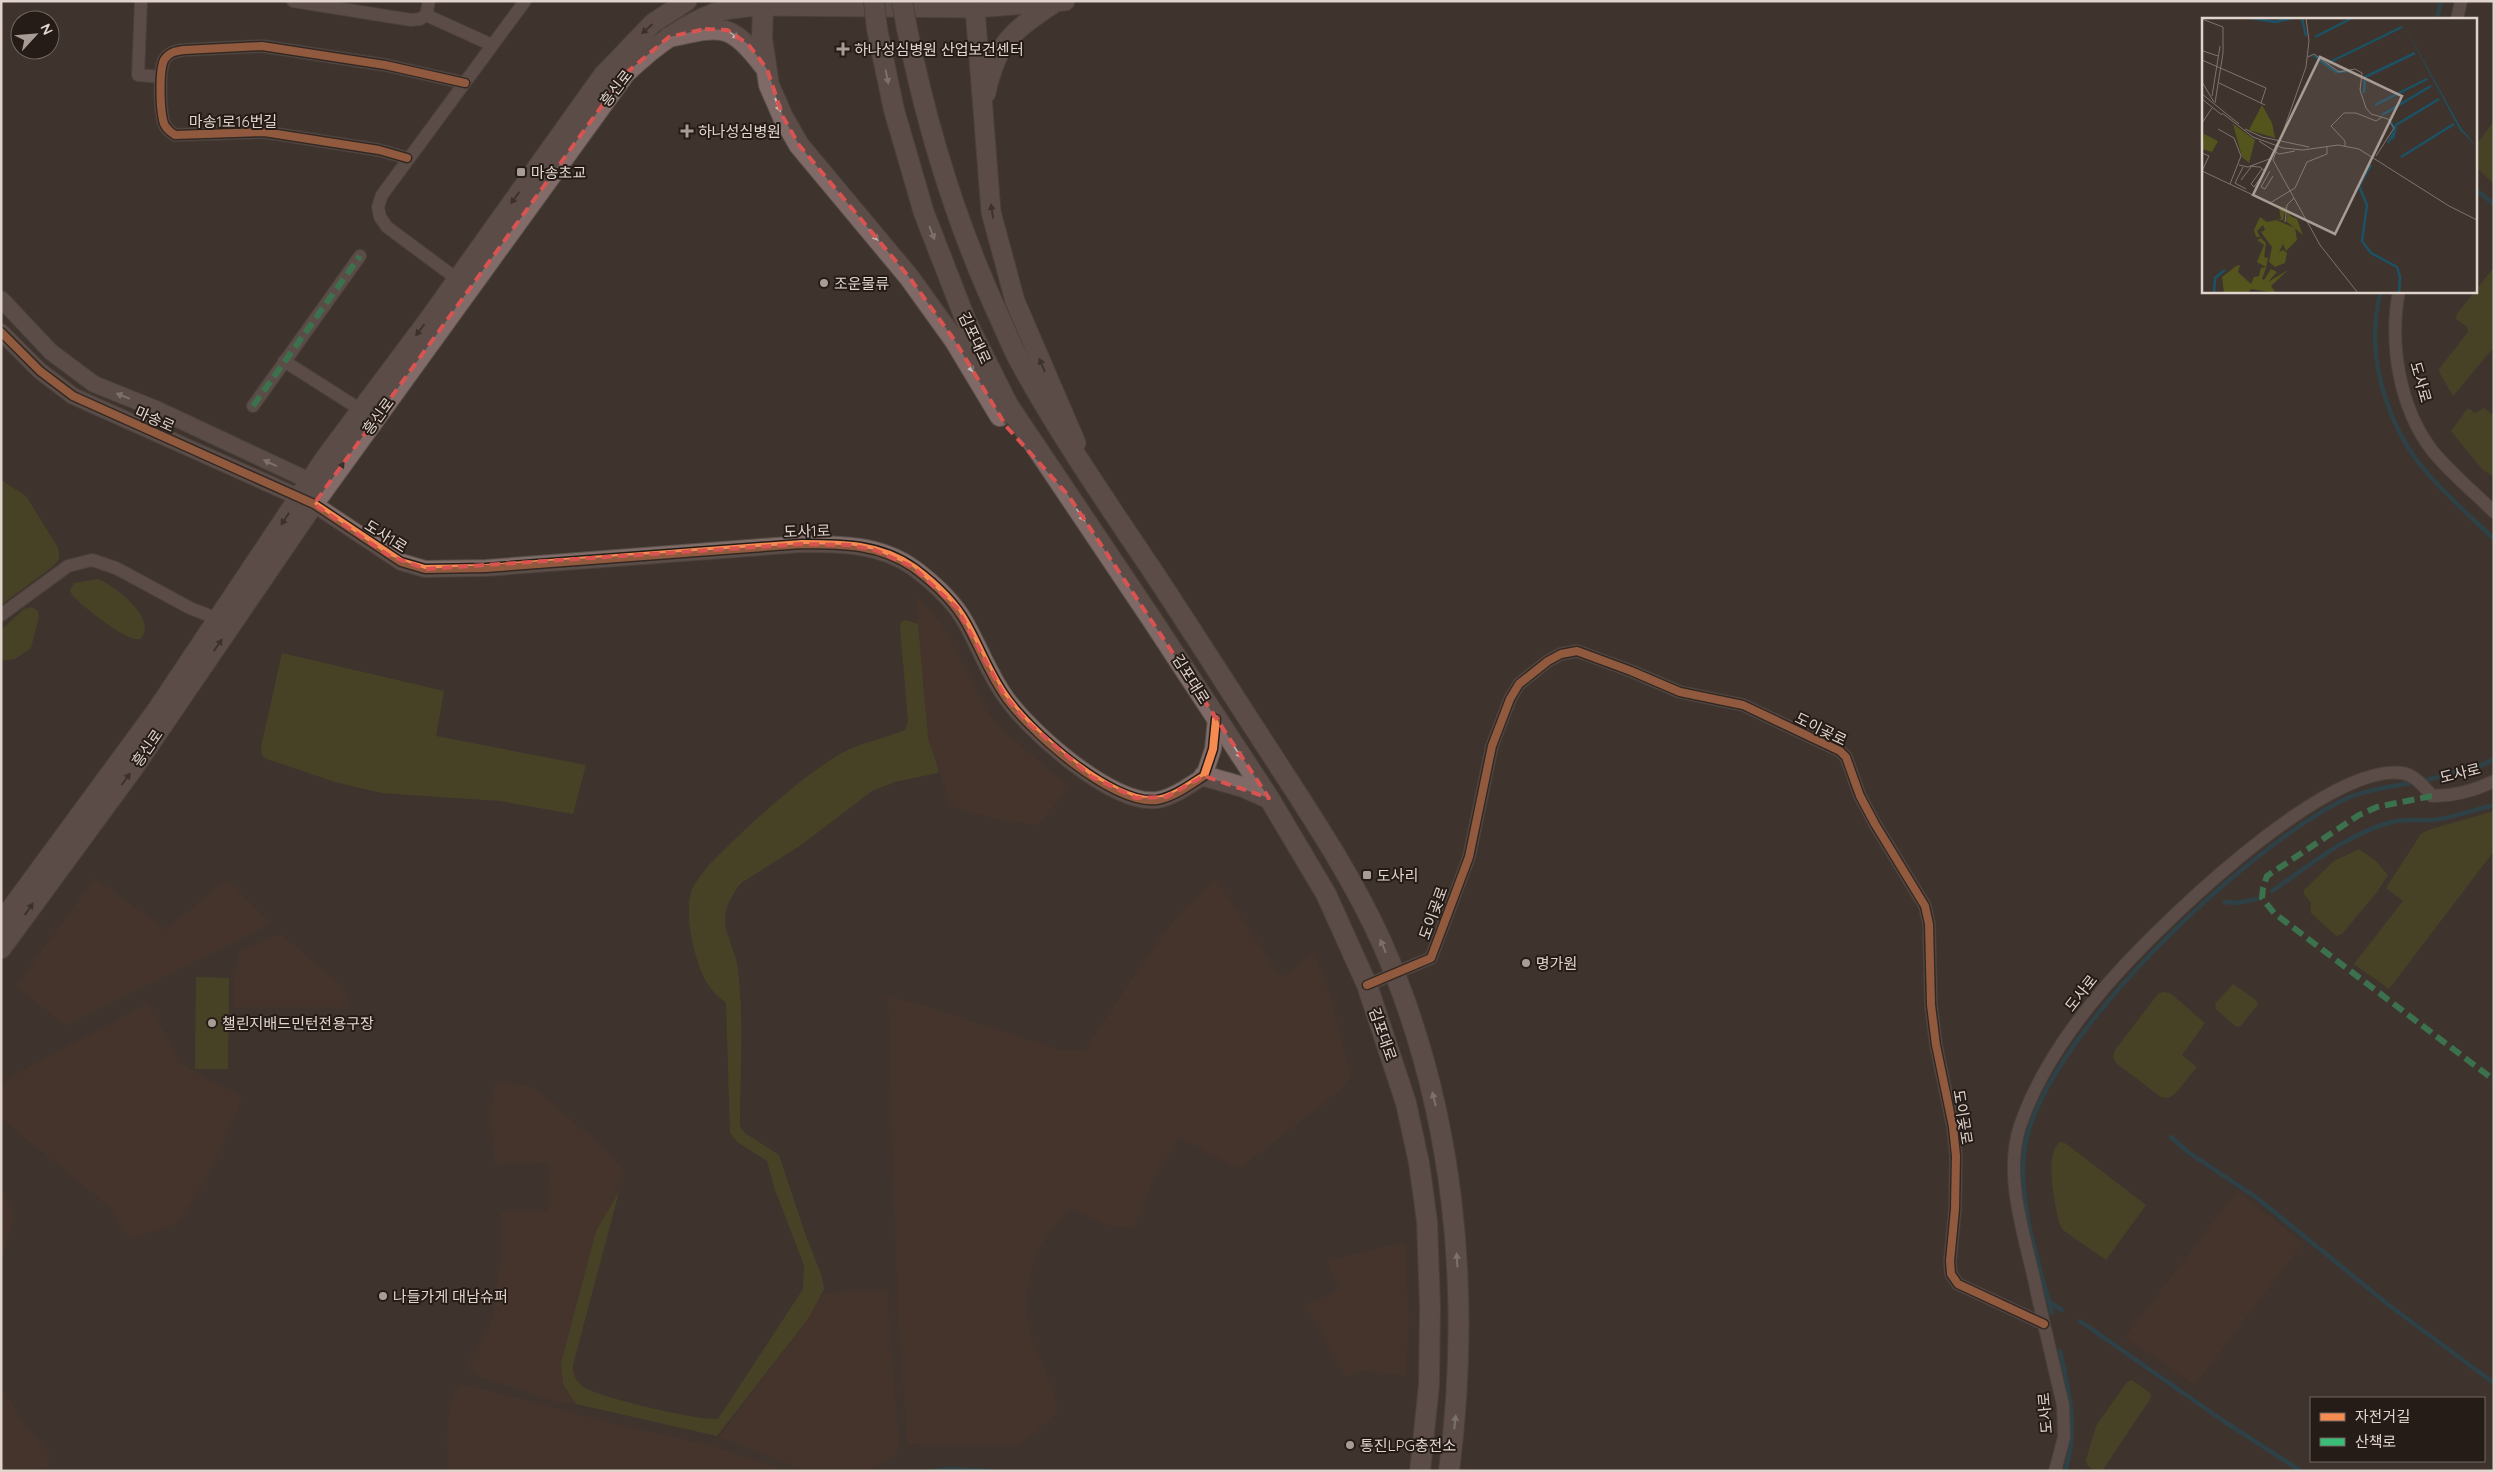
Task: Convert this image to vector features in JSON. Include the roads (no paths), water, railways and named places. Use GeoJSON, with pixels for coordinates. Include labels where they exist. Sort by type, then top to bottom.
{"type":"FeatureCollection","features":[{"type":"Feature","properties":{"kind":"main road","name":"김포대로"},"geometry":{"type":"LineString","coordinates":[[874,1],[894,110],[924,213],[966,321],[1008,405],[1153,621],[1268,798],[1326,894],[1367,985],[1406,1103],[1419,1163],[1427,1221],[1430,1307],[1429,1385],[1420,1471]]}},
{"type":"Feature","properties":{"kind":"main road","name":"김포대로"},"geometry":{"type":"LineString","coordinates":[[902,1],[920,94],[967,244],[1018,357],[1089,474],[1341,864],[1368,914],[1412,1022],[1435,1103],[1455,1224],[1459,1354],[1455,1423],[1449,1471]]}},
{"type":"Feature","properties":{"kind":"main road","name":"흥신로"},"geometry":{"type":"LineString","coordinates":[[1,950],[133,769],[226,621],[307,500],[625,74],[647,53],[669,37],[718,12],[763,3],[837,8],[1060,2]]}},
{"type":"Feature","properties":{"kind":"main road"},"geometry":{"type":"LineString","coordinates":[[982,109],[990,74],[1001,47],[1022,24],[1060,2]]}},
{"type":"Feature","properties":{"kind":"main road"},"geometry":{"type":"LineString","coordinates":[[763,3],[762,38],[770,85],[783,117],[799,145],[909,277],[955,341],[1006,426],[1068,495]]}},
{"type":"Feature","properties":{"kind":"main road","name":"흥신로"},"geometry":{"type":"LineString","coordinates":[[307,500],[310,481],[603,75],[637,38],[674,4]]}},
{"type":"Feature","properties":{"kind":"main road"},"geometry":{"type":"LineString","coordinates":[[974,5],[991,212],[1014,301],[1089,474]]}},
{"type":"Feature","properties":{"kind":"main road"},"geometry":{"type":"LineString","coordinates":[[669,37],[705,29],[727,30],[748,44],[767,70]]}},
{"type":"Feature","properties":{"kind":"main road","name":"흥신로"},"geometry":{"type":"LineString","coordinates":[[1,922],[156,711],[226,621]]}},
{"type":"Feature","properties":{"kind":"main road"},"geometry":{"type":"LineString","coordinates":[[1204,776],[1243,787],[1268,798]]}},
{"type":"Feature","properties":{"kind":"street"},"geometry":{"type":"LineString","coordinates":[[141,1],[138,75],[161,77]]}},
{"type":"Feature","properties":{"kind":"street"},"geometry":{"type":"LineString","coordinates":[[293,1],[402,19],[420,19],[426,15],[428,1]]}},
{"type":"Feature","properties":{"kind":"street"},"geometry":{"type":"LineString","coordinates":[[457,279],[387,226],[380,217],[378,207],[382,196],[408,158],[525,1]]}},
{"type":"Feature","properties":{"kind":"street"},"geometry":{"type":"LineString","coordinates":[[2457,18],[2461,1]]}},
{"type":"Feature","properties":{"kind":"street"},"geometry":{"type":"LineString","coordinates":[[426,15],[492,45]]}},
{"type":"Feature","properties":{"kind":"street","name":"마송1로16번길"},"geometry":{"type":"LineString","coordinates":[[408,158],[379,150],[264,132],[175,135],[167,129],[162,121],[161,77],[165,59],[173,51],[262,46],[385,65],[465,83]]}},
{"type":"Feature","properties":{"kind":"street"},"geometry":{"type":"LineString","coordinates":[[253,406],[360,256]]}},
{"type":"Feature","properties":{"kind":"street","name":"도사로"},"geometry":{"type":"LineString","coordinates":[[2398,292],[2394,330],[2396,352],[2401,379],[2419,430],[2431,449],[2447,467],[2494,512]]}},
{"type":"Feature","properties":{"kind":"street","name":"마송로"},"geometry":{"type":"LineString","coordinates":[[1,299],[51,352],[94,384],[156,409],[310,481]]}},
{"type":"Feature","properties":{"kind":"street","name":"마송로"},"geometry":{"type":"LineString","coordinates":[[1,332],[40,371],[73,396],[307,500]]}},
{"type":"Feature","properties":{"kind":"street"},"geometry":{"type":"LineString","coordinates":[[284,361],[361,410]]}},
{"type":"Feature","properties":{"kind":"street","name":"도사1로"},"geometry":{"type":"LineString","coordinates":[[307,500],[388,555],[400,562],[425,569],[495,567],[793,545],[850,544],[875,550],[913,567],[942,591],[966,622],[990,673],[1014,708],[1033,728],[1092,777],[1124,794],[1146,800],[1158,800],[1171,795],[1204,776]]}},
{"type":"Feature","properties":{"kind":"street"},"geometry":{"type":"LineString","coordinates":[[1,615],[68,566],[92,560],[116,568],[190,608],[226,621]]}},
{"type":"Feature","properties":{"kind":"street","name":"도이곶로"},"geometry":{"type":"LineString","coordinates":[[1367,985],[1431,958],[1468,858],[1492,746],[1510,699],[1518,684],[1548,661],[1561,654],[1577,651],[1680,692],[1743,706],[1840,751],[1846,757],[1860,796],[1875,824],[1925,906],[1930,924],[1931,1005],[1936,1045],[1953,1127],[1956,1156],[1955,1209],[1950,1261],[1952,1274],[1958,1284],[2044,1324]]}},
{"type":"Feature","properties":{"kind":"street"},"geometry":{"type":"LineString","coordinates":[[1204,776],[1212,748],[1216,719]]}},
{"type":"Feature","properties":{"kind":"street","name":"도사로"},"geometry":{"type":"LineString","coordinates":[[2055,1471],[2064,1437],[2063,1406],[2019,1215],[2014,1177],[2014,1153],[2020,1126],[2046,1072],[2070,1033],[2099,994],[2152,937],[2230,866],[2295,815],[2330,794],[2368,778],[2394,773],[2410,775],[2432,796],[2449,796],[2479,788],[2494,781]]}},
{"type":"Feature","properties":{"kind":"waterway"},"geometry":{"type":"LineString","coordinates":[[2437,18],[2441,1]]}},
{"type":"Feature","properties":{"kind":"waterway"},"geometry":{"type":"LineString","coordinates":[[2478,192],[2494,204]]}},
{"type":"Feature","properties":{"kind":"waterway"},"geometry":{"type":"LineString","coordinates":[[2380,292],[2375,349],[2381,384],[2400,434],[2418,462],[2455,502],[2494,539]]}},
{"type":"Feature","properties":{"kind":"waterway"},"geometry":{"type":"LineString","coordinates":[[2427,780],[2482,765],[2494,759]]}},
{"type":"Feature","properties":{"kind":"waterway"},"geometry":{"type":"LineString","coordinates":[[2052,1313],[2027,1213],[2024,1192],[2024,1153],[2037,1108],[2066,1057],[2105,1005],[2153,952],[2204,902],[2256,859],[2304,823],[2345,799],[2369,791],[2411,783]]}},
{"type":"Feature","properties":{"kind":"waterway"},"geometry":{"type":"LineString","coordinates":[[2272,891],[2329,851],[2376,827],[2397,821],[2442,819],[2494,805]]}},
{"type":"Feature","properties":{"kind":"waterway"},"geometry":{"type":"LineString","coordinates":[[2225,902],[2236,903],[2257,899]]}},
{"type":"Feature","properties":{"kind":"waterway"},"geometry":{"type":"LineString","coordinates":[[2171,1137],[2188,1152],[2257,1198],[2390,1306],[2494,1383]]}},
{"type":"Feature","properties":{"kind":"waterway"},"geometry":{"type":"LineString","coordinates":[[2049,1302],[2062,1310]]}},
{"type":"Feature","properties":{"kind":"waterway"},"geometry":{"type":"LineString","coordinates":[[2080,1321],[2225,1422],[2301,1471]]}},
{"type":"Feature","properties":{"kind":"waterway"},"geometry":{"type":"LineString","coordinates":[[2060,1351],[2069,1396],[2072,1426],[2069,1456],[2065,1471]]}},
{"type":"Feature","properties":{"kind":"waterway"},"geometry":{"type":"LineString","coordinates":[[933,1471],[951,1469],[990,1471]]}},
{"type":"Feature","properties":{"kind":"place","name":"하나성심병원 산업보건센터"},"geometry":{"type":"Point","coordinates":[843,49]}},
{"type":"Feature","properties":{"kind":"place","name":"하나성심병원"},"geometry":{"type":"Point","coordinates":[687,131]}},
{"type":"Feature","properties":{"kind":"place","name":"마송초교"},"geometry":{"type":"Point","coordinates":[521,172]}},
{"type":"Feature","properties":{"kind":"place","name":"조운물류"},"geometry":{"type":"Point","coordinates":[824,283]}},
{"type":"Feature","properties":{"kind":"place","name":"도사리"},"geometry":{"type":"Point","coordinates":[1367,875]}},
{"type":"Feature","properties":{"kind":"place","name":"명가원"},"geometry":{"type":"Point","coordinates":[1526,963]}},
{"type":"Feature","properties":{"kind":"place","name":"챌린지배드민턴전용구장"},"geometry":{"type":"Point","coordinates":[212,1023]}},
{"type":"Feature","properties":{"kind":"place","name":"나들가게 대남슈퍼"},"geometry":{"type":"Point","coordinates":[383,1296]}},
{"type":"Feature","properties":{"kind":"place","name":"통진LPG충전소"},"geometry":{"type":"Point","coordinates":[1350,1445]}}]}
